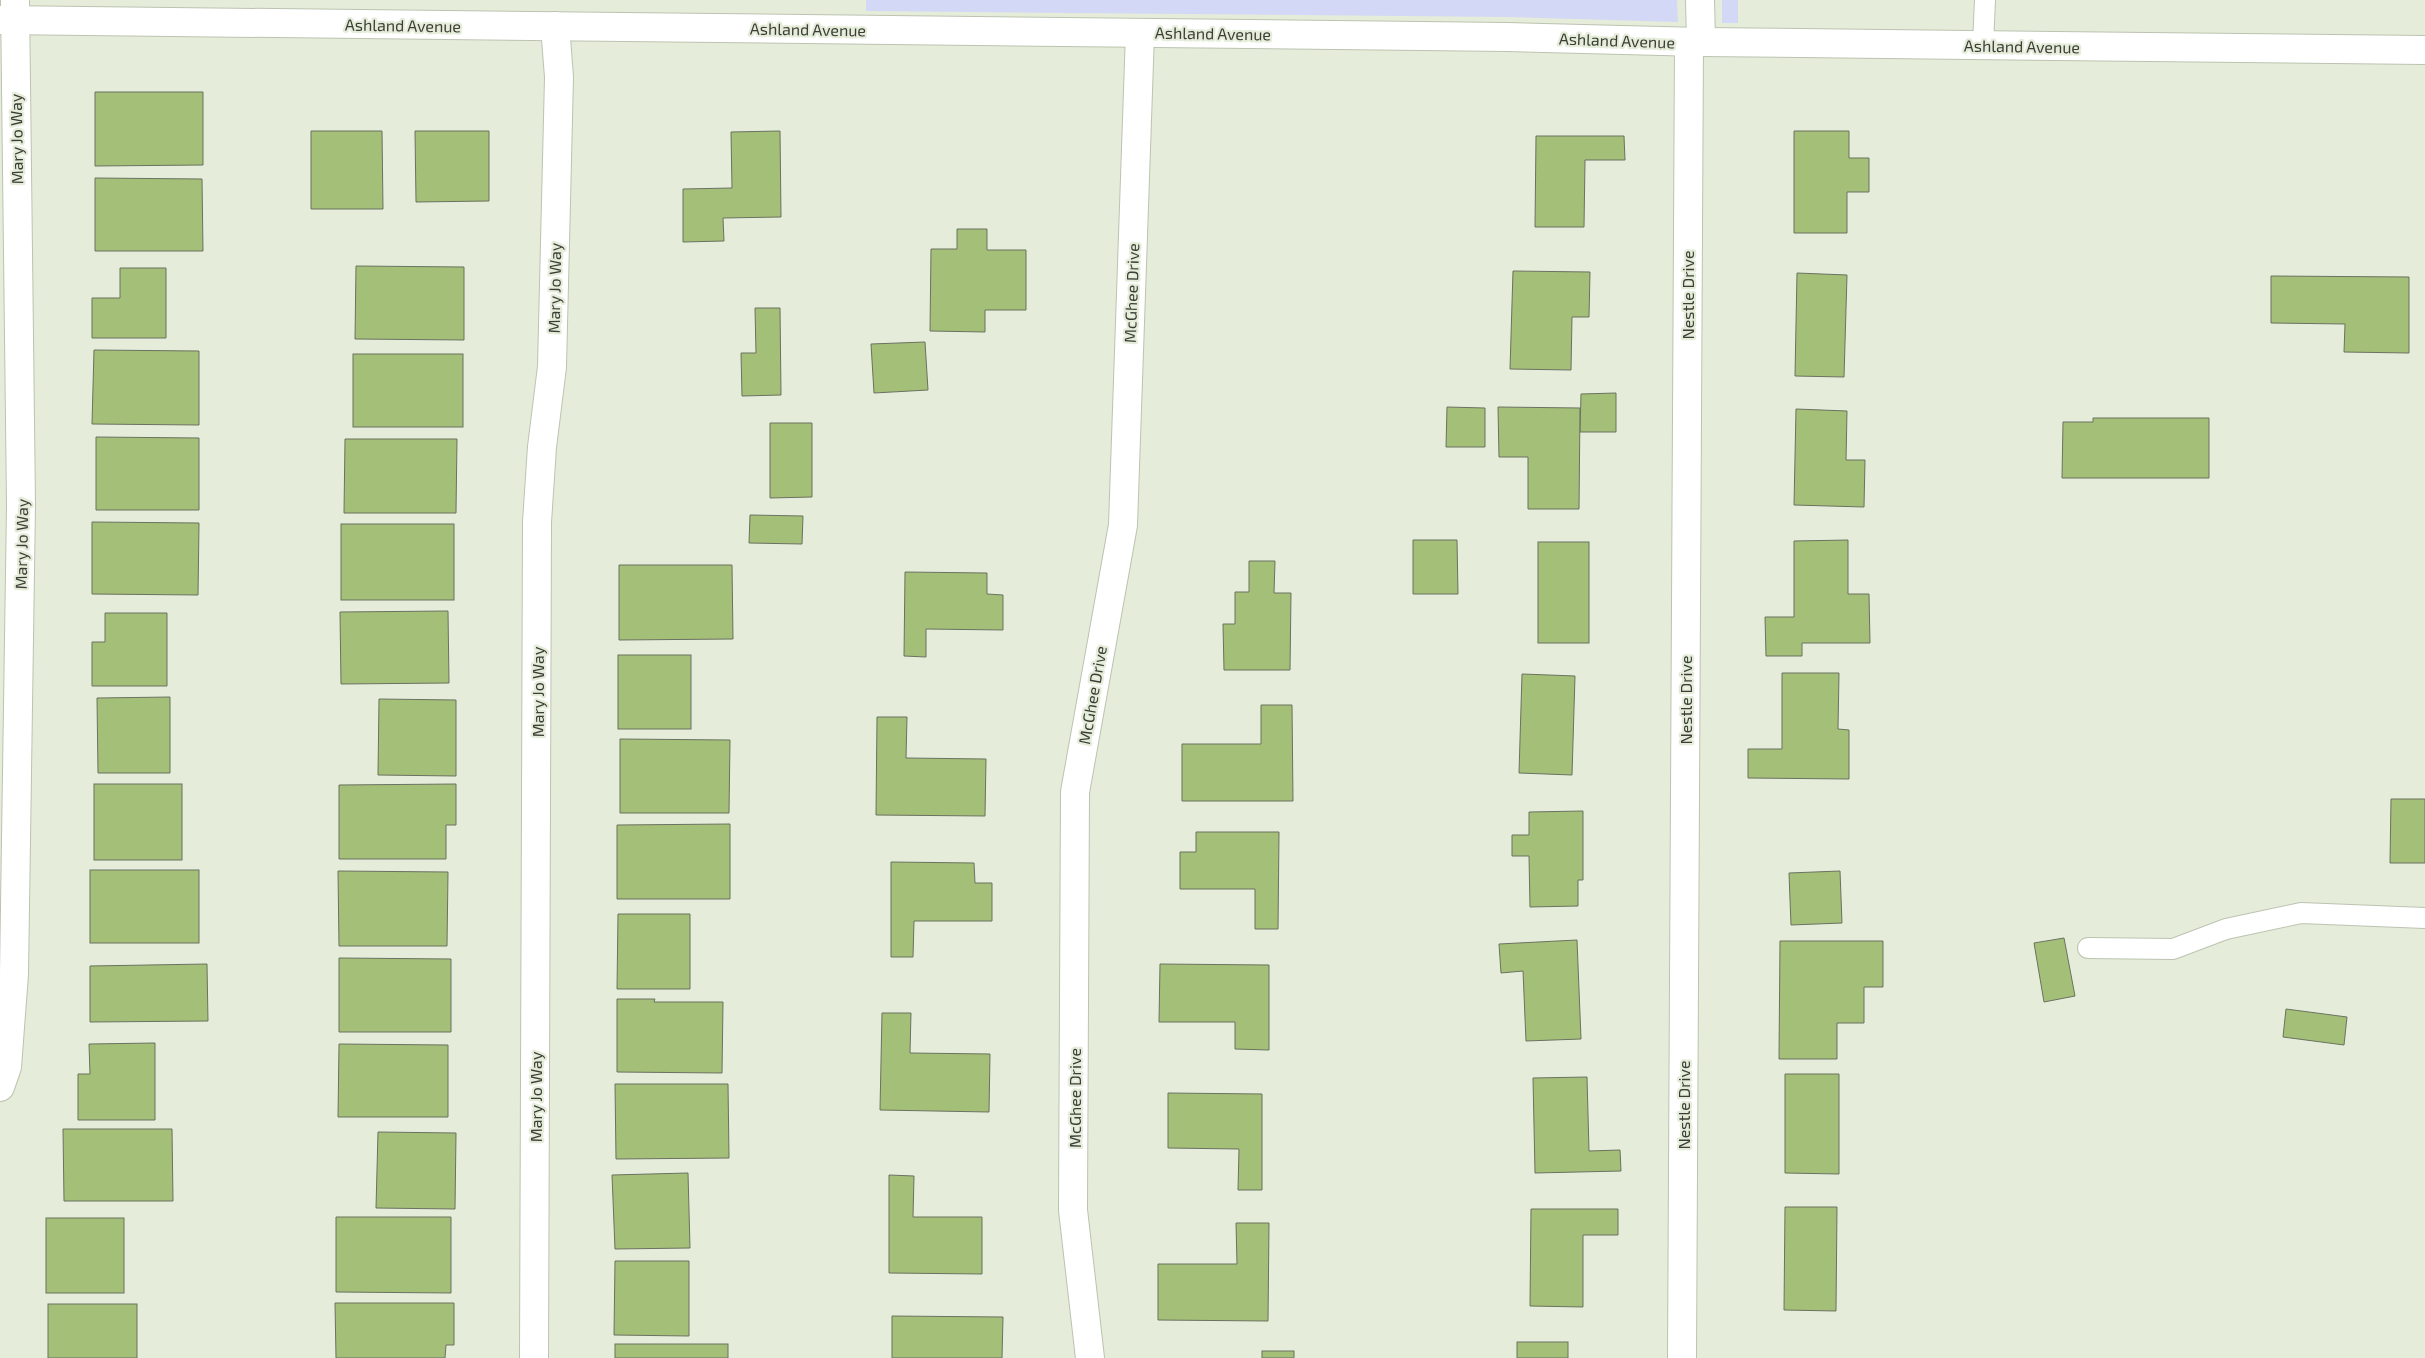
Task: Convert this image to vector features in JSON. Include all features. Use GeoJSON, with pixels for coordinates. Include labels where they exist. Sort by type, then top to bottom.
{"type":"FeatureCollection","features":[{"type":"Feature","properties":{"kind":"street","name":"Nestle Drive"},"geometry":{"type":"LineString","coordinates":[[1682,1358],[1695,42],[1700,0]]}},
{"type":"Feature","properties":{"kind":"street","name":"Ashland Avenue"},"geometry":{"type":"LineString","coordinates":[[10,13],[555,26],[1507,36],[1695,42],[2425,50]]}},
{"type":"Feature","properties":{"kind":"street","name":"Mary Jo Way"},"geometry":{"type":"LineString","coordinates":[[0,1087],[7,1067],[14,974],[21,525],[10,13]]}},
{"type":"Feature","properties":{"kind":"street","name":"Mary Jo Way"},"geometry":{"type":"LineString","coordinates":[[534,1358],[537,522],[542,447],[552,367],[559,77],[555,26]]}},
{"type":"Feature","properties":{"kind":"street","name":"McGhee Drive"},"geometry":{"type":"LineString","coordinates":[[1090,1358],[1073,1210],[1075,792],[1123,525],[1140,33]]}},
{"type":"Feature","properties":{"kind":"lane"},"geometry":{"type":"LineString","coordinates":[[1983,45],[1984,0]]}},
{"type":"Feature","properties":{"kind":"lane"},"geometry":{"type":"LineString","coordinates":[[2088,948],[2173,949],[2226,930],[2301,913],[2425,918]]}},
{"type":"Feature","properties":{"kind":"shaded area"},"geometry":{"type":"Polygon","coordinates":[[[866,0],[1677,0],[1678,22],[1507,17],[866,11],[866,0]]]}},
{"type":"Feature","properties":{"kind":"shaded area"},"geometry":{"type":"Polygon","coordinates":[[[1722,0],[1738,0],[1738,23],[1722,23],[1722,0]]]}},
{"type":"Feature","properties":{"kind":"building"},"geometry":{"type":"Polygon","coordinates":[[[95,92],[203,92],[203,165],[95,166],[95,92]]]}},
{"type":"Feature","properties":{"kind":"building"},"geometry":{"type":"Polygon","coordinates":[[[311,131],[382,131],[383,209],[311,209],[311,131]]]}},
{"type":"Feature","properties":{"kind":"building"},"geometry":{"type":"Polygon","coordinates":[[[415,131],[489,131],[489,201],[416,202],[415,131]]]}},
{"type":"Feature","properties":{"kind":"building"},"geometry":{"type":"Polygon","coordinates":[[[780,131],[781,217],[723,218],[724,241],[683,242],[683,189],[732,188],[731,132],[780,131]]]}},
{"type":"Feature","properties":{"kind":"building"},"geometry":{"type":"Polygon","coordinates":[[[1794,131],[1849,131],[1849,158],[1869,158],[1869,192],[1847,192],[1847,233],[1794,233],[1794,131]]]}},
{"type":"Feature","properties":{"kind":"building"},"geometry":{"type":"Polygon","coordinates":[[[1536,136],[1624,136],[1625,160],[1585,160],[1584,227],[1535,227],[1536,136]]]}},
{"type":"Feature","properties":{"kind":"building"},"geometry":{"type":"Polygon","coordinates":[[[95,178],[202,179],[203,251],[95,251],[95,178]]]}},
{"type":"Feature","properties":{"kind":"building"},"geometry":{"type":"Polygon","coordinates":[[[957,229],[987,229],[987,250],[1026,250],[1026,310],[985,310],[985,332],[930,331],[931,249],[957,249],[957,229]]]}},
{"type":"Feature","properties":{"kind":"building"},"geometry":{"type":"Polygon","coordinates":[[[356,266],[464,267],[464,340],[355,339],[356,266]]]}},
{"type":"Feature","properties":{"kind":"building"},"geometry":{"type":"Polygon","coordinates":[[[120,268],[166,268],[166,338],[92,338],[92,298],[120,298],[120,268]]]}},
{"type":"Feature","properties":{"kind":"building"},"geometry":{"type":"Polygon","coordinates":[[[1513,271],[1590,272],[1589,317],[1572,317],[1571,370],[1510,369],[1513,271]]]}},
{"type":"Feature","properties":{"kind":"building"},"geometry":{"type":"Polygon","coordinates":[[[1797,273],[1847,275],[1844,377],[1795,376],[1797,273]]]}},
{"type":"Feature","properties":{"kind":"building"},"geometry":{"type":"Polygon","coordinates":[[[2271,276],[2409,277],[2409,353],[2344,352],[2345,324],[2271,323],[2271,276]]]}},
{"type":"Feature","properties":{"kind":"building"},"geometry":{"type":"Polygon","coordinates":[[[755,308],[780,308],[781,395],[742,396],[741,353],[756,353],[755,308]]]}},
{"type":"Feature","properties":{"kind":"building"},"geometry":{"type":"Polygon","coordinates":[[[925,342],[928,390],[874,393],[871,344],[925,342]]]}},
{"type":"Feature","properties":{"kind":"building"},"geometry":{"type":"Polygon","coordinates":[[[94,350],[199,351],[199,425],[92,424],[94,350]]]}},
{"type":"Feature","properties":{"kind":"building"},"geometry":{"type":"Polygon","coordinates":[[[353,354],[463,354],[463,427],[353,427],[353,354]]]}},
{"type":"Feature","properties":{"kind":"building"},"geometry":{"type":"Polygon","coordinates":[[[1616,393],[1616,432],[1580,432],[1581,394],[1616,393]]]}},
{"type":"Feature","properties":{"kind":"building"},"geometry":{"type":"Polygon","coordinates":[[[1447,407],[1485,408],[1485,447],[1446,447],[1447,407]]]}},
{"type":"Feature","properties":{"kind":"building"},"geometry":{"type":"Polygon","coordinates":[[[1498,407],[1580,408],[1579,509],[1528,509],[1528,457],[1499,457],[1498,407]]]}},
{"type":"Feature","properties":{"kind":"building"},"geometry":{"type":"Polygon","coordinates":[[[1796,409],[1847,411],[1846,460],[1865,460],[1864,507],[1794,505],[1796,409]]]}},
{"type":"Feature","properties":{"kind":"building"},"geometry":{"type":"Polygon","coordinates":[[[2093,418],[2209,418],[2209,478],[2062,478],[2063,422],[2093,422],[2093,418]]]}},
{"type":"Feature","properties":{"kind":"building"},"geometry":{"type":"Polygon","coordinates":[[[770,423],[812,423],[812,497],[770,498],[770,423]]]}},
{"type":"Feature","properties":{"kind":"building"},"geometry":{"type":"Polygon","coordinates":[[[96,437],[199,438],[199,510],[96,510],[96,437]]]}},
{"type":"Feature","properties":{"kind":"building"},"geometry":{"type":"Polygon","coordinates":[[[345,439],[457,439],[456,513],[344,513],[345,439]]]}},
{"type":"Feature","properties":{"kind":"building"},"geometry":{"type":"Polygon","coordinates":[[[750,515],[803,516],[802,544],[749,543],[750,515]]]}},
{"type":"Feature","properties":{"kind":"building"},"geometry":{"type":"Polygon","coordinates":[[[92,522],[199,523],[198,595],[92,594],[92,522]]]}},
{"type":"Feature","properties":{"kind":"building"},"geometry":{"type":"Polygon","coordinates":[[[341,524],[454,524],[454,600],[341,600],[341,524]]]}},
{"type":"Feature","properties":{"kind":"building"},"geometry":{"type":"Polygon","coordinates":[[[1413,540],[1457,540],[1458,594],[1413,594],[1413,540]]]}},
{"type":"Feature","properties":{"kind":"building"},"geometry":{"type":"Polygon","coordinates":[[[1848,540],[1848,594],[1869,594],[1870,643],[1802,643],[1802,656],[1766,656],[1765,617],[1794,617],[1794,541],[1848,540]]]}},
{"type":"Feature","properties":{"kind":"building"},"geometry":{"type":"Polygon","coordinates":[[[1538,542],[1589,542],[1589,643],[1538,643],[1538,542]]]}},
{"type":"Feature","properties":{"kind":"building"},"geometry":{"type":"Polygon","coordinates":[[[1249,561],[1275,561],[1274,593],[1291,593],[1290,670],[1224,670],[1223,624],[1235,624],[1235,592],[1249,592],[1249,561]]]}},
{"type":"Feature","properties":{"kind":"building"},"geometry":{"type":"Polygon","coordinates":[[[619,565],[732,565],[733,639],[619,640],[619,565]]]}},
{"type":"Feature","properties":{"kind":"building"},"geometry":{"type":"Polygon","coordinates":[[[905,572],[987,573],[987,594],[1003,595],[1003,630],[926,629],[926,657],[904,656],[905,572]]]}},
{"type":"Feature","properties":{"kind":"building"},"geometry":{"type":"Polygon","coordinates":[[[448,611],[449,683],[341,684],[340,612],[448,611]]]}},
{"type":"Feature","properties":{"kind":"building"},"geometry":{"type":"Polygon","coordinates":[[[105,613],[167,613],[167,686],[92,686],[92,642],[105,642],[105,613]]]}},
{"type":"Feature","properties":{"kind":"building"},"geometry":{"type":"Polygon","coordinates":[[[618,655],[691,655],[691,729],[618,729],[618,655]]]}},
{"type":"Feature","properties":{"kind":"building"},"geometry":{"type":"Polygon","coordinates":[[[1782,673],[1839,673],[1838,729],[1849,730],[1849,779],[1748,778],[1748,749],[1782,749],[1782,673]]]}},
{"type":"Feature","properties":{"kind":"building"},"geometry":{"type":"Polygon","coordinates":[[[1522,674],[1575,676],[1572,775],[1519,773],[1522,674]]]}},
{"type":"Feature","properties":{"kind":"building"},"geometry":{"type":"Polygon","coordinates":[[[170,697],[170,773],[98,773],[97,698],[170,697]]]}},
{"type":"Feature","properties":{"kind":"building"},"geometry":{"type":"Polygon","coordinates":[[[379,699],[456,700],[456,776],[378,775],[379,699]]]}},
{"type":"Feature","properties":{"kind":"building"},"geometry":{"type":"Polygon","coordinates":[[[1261,705],[1292,705],[1293,801],[1182,801],[1182,744],[1261,744],[1261,705]]]}},
{"type":"Feature","properties":{"kind":"building"},"geometry":{"type":"Polygon","coordinates":[[[877,717],[907,717],[906,758],[986,759],[985,816],[876,815],[877,717]]]}},
{"type":"Feature","properties":{"kind":"building"},"geometry":{"type":"Polygon","coordinates":[[[620,739],[730,740],[729,813],[620,813],[620,739]]]}},
{"type":"Feature","properties":{"kind":"building"},"geometry":{"type":"Polygon","coordinates":[[[94,784],[182,784],[182,860],[94,860],[94,784]]]}},
{"type":"Feature","properties":{"kind":"building"},"geometry":{"type":"Polygon","coordinates":[[[456,784],[456,825],[446,825],[446,859],[339,859],[339,785],[456,784]]]}},
{"type":"Feature","properties":{"kind":"building"},"geometry":{"type":"Polygon","coordinates":[[[2391,799],[2425,799],[2425,863],[2390,863],[2391,799]]]}},
{"type":"Feature","properties":{"kind":"building"},"geometry":{"type":"Polygon","coordinates":[[[1583,811],[1583,880],[1578,880],[1578,906],[1530,907],[1529,856],[1512,856],[1512,835],[1529,835],[1529,812],[1583,811]]]}},
{"type":"Feature","properties":{"kind":"building"},"geometry":{"type":"Polygon","coordinates":[[[730,824],[730,899],[617,899],[617,825],[730,824]]]}},
{"type":"Feature","properties":{"kind":"building"},"geometry":{"type":"Polygon","coordinates":[[[1196,832],[1279,832],[1278,929],[1255,929],[1255,889],[1180,889],[1180,852],[1196,852],[1196,832]]]}},
{"type":"Feature","properties":{"kind":"building"},"geometry":{"type":"Polygon","coordinates":[[[891,862],[974,863],[975,883],[992,883],[992,921],[914,921],[913,957],[891,957],[891,862]]]}},
{"type":"Feature","properties":{"kind":"building"},"geometry":{"type":"Polygon","coordinates":[[[90,870],[199,870],[199,943],[90,943],[90,870]]]}},
{"type":"Feature","properties":{"kind":"building"},"geometry":{"type":"Polygon","coordinates":[[[338,871],[448,872],[447,946],[339,946],[338,871]]]}},
{"type":"Feature","properties":{"kind":"building"},"geometry":{"type":"Polygon","coordinates":[[[1840,871],[1842,923],[1791,925],[1789,873],[1840,871]]]}},
{"type":"Feature","properties":{"kind":"building"},"geometry":{"type":"Polygon","coordinates":[[[618,914],[690,914],[690,989],[617,989],[618,914]]]}},
{"type":"Feature","properties":{"kind":"building"},"geometry":{"type":"Polygon","coordinates":[[[2064,938],[2075,996],[2044,1002],[2034,943],[2064,938]]]}},
{"type":"Feature","properties":{"kind":"building"},"geometry":{"type":"Polygon","coordinates":[[[1577,940],[1581,1039],[1526,1041],[1523,971],[1501,973],[1499,944],[1577,940]]]}},
{"type":"Feature","properties":{"kind":"building"},"geometry":{"type":"Polygon","coordinates":[[[1780,941],[1883,941],[1883,987],[1864,987],[1864,1023],[1837,1023],[1837,1059],[1779,1059],[1780,941]]]}},
{"type":"Feature","properties":{"kind":"building"},"geometry":{"type":"Polygon","coordinates":[[[339,958],[451,959],[451,1032],[339,1032],[339,958]]]}},
{"type":"Feature","properties":{"kind":"building"},"geometry":{"type":"Polygon","coordinates":[[[207,964],[208,1021],[90,1022],[90,966],[207,964]]]}},
{"type":"Feature","properties":{"kind":"building"},"geometry":{"type":"Polygon","coordinates":[[[1160,964],[1269,965],[1269,1050],[1235,1049],[1235,1022],[1159,1022],[1160,964]]]}},
{"type":"Feature","properties":{"kind":"building"},"geometry":{"type":"Polygon","coordinates":[[[617,999],[655,999],[654,1002],[723,1002],[722,1073],[617,1072],[617,999]]]}},
{"type":"Feature","properties":{"kind":"building"},"geometry":{"type":"Polygon","coordinates":[[[2286,1009],[2347,1017],[2344,1045],[2283,1037],[2286,1009]]]}},
{"type":"Feature","properties":{"kind":"building"},"geometry":{"type":"Polygon","coordinates":[[[882,1013],[911,1013],[910,1053],[990,1054],[989,1112],[880,1110],[882,1013]]]}},
{"type":"Feature","properties":{"kind":"building"},"geometry":{"type":"Polygon","coordinates":[[[155,1043],[155,1120],[78,1120],[78,1074],[90,1074],[89,1044],[155,1043]]]}},
{"type":"Feature","properties":{"kind":"building"},"geometry":{"type":"Polygon","coordinates":[[[339,1044],[448,1045],[448,1117],[338,1117],[339,1044]]]}},
{"type":"Feature","properties":{"kind":"building"},"geometry":{"type":"Polygon","coordinates":[[[1785,1074],[1839,1074],[1839,1174],[1785,1173],[1785,1074]]]}},
{"type":"Feature","properties":{"kind":"building"},"geometry":{"type":"Polygon","coordinates":[[[1587,1077],[1589,1151],[1620,1150],[1621,1171],[1535,1173],[1533,1078],[1587,1077]]]}},
{"type":"Feature","properties":{"kind":"building"},"geometry":{"type":"Polygon","coordinates":[[[615,1084],[728,1084],[729,1158],[616,1159],[615,1084]]]}},
{"type":"Feature","properties":{"kind":"building"},"geometry":{"type":"Polygon","coordinates":[[[1168,1093],[1262,1094],[1262,1190],[1238,1190],[1239,1149],[1168,1148],[1168,1093]]]}},
{"type":"Feature","properties":{"kind":"building"},"geometry":{"type":"Polygon","coordinates":[[[63,1129],[172,1129],[173,1201],[64,1201],[63,1129]]]}},
{"type":"Feature","properties":{"kind":"building"},"geometry":{"type":"Polygon","coordinates":[[[378,1132],[456,1133],[455,1209],[376,1208],[378,1132]]]}},
{"type":"Feature","properties":{"kind":"building"},"geometry":{"type":"Polygon","coordinates":[[[688,1173],[690,1248],[615,1249],[612,1175],[688,1173]]]}},
{"type":"Feature","properties":{"kind":"building"},"geometry":{"type":"Polygon","coordinates":[[[889,1175],[914,1176],[913,1217],[982,1217],[982,1274],[889,1273],[889,1175]]]}},
{"type":"Feature","properties":{"kind":"building"},"geometry":{"type":"Polygon","coordinates":[[[1785,1207],[1837,1207],[1836,1311],[1784,1310],[1785,1207]]]}},
{"type":"Feature","properties":{"kind":"building"},"geometry":{"type":"Polygon","coordinates":[[[1531,1209],[1618,1209],[1618,1235],[1583,1235],[1583,1307],[1530,1306],[1531,1209]]]}},
{"type":"Feature","properties":{"kind":"building"},"geometry":{"type":"Polygon","coordinates":[[[336,1217],[451,1217],[451,1293],[336,1292],[336,1217]]]}},
{"type":"Feature","properties":{"kind":"building"},"geometry":{"type":"Polygon","coordinates":[[[46,1218],[124,1218],[124,1293],[46,1293],[46,1218]]]}},
{"type":"Feature","properties":{"kind":"building"},"geometry":{"type":"Polygon","coordinates":[[[1236,1223],[1269,1223],[1268,1321],[1158,1320],[1158,1264],[1237,1264],[1236,1223]]]}},
{"type":"Feature","properties":{"kind":"building"},"geometry":{"type":"Polygon","coordinates":[[[615,1261],[689,1261],[689,1336],[614,1335],[615,1261]]]}},
{"type":"Feature","properties":{"kind":"building"},"geometry":{"type":"Polygon","coordinates":[[[335,1303],[454,1303],[454,1345],[446,1345],[445,1358],[336,1358],[335,1303]]]}},
{"type":"Feature","properties":{"kind":"building"},"geometry":{"type":"Polygon","coordinates":[[[48,1304],[137,1304],[137,1358],[48,1358],[48,1304]]]}},
{"type":"Feature","properties":{"kind":"building"},"geometry":{"type":"Polygon","coordinates":[[[892,1316],[1003,1317],[1002,1358],[892,1358],[892,1316]]]}},
{"type":"Feature","properties":{"kind":"building"},"geometry":{"type":"Polygon","coordinates":[[[1517,1342],[1568,1342],[1568,1358],[1517,1358],[1517,1342]]]}},
{"type":"Feature","properties":{"kind":"building"},"geometry":{"type":"Polygon","coordinates":[[[615,1344],[728,1344],[728,1358],[615,1358],[615,1344]]]}},
{"type":"Feature","properties":{"kind":"building"},"geometry":{"type":"Polygon","coordinates":[[[1262,1351],[1294,1351],[1294,1358],[1262,1358],[1262,1351]]]}}]}
